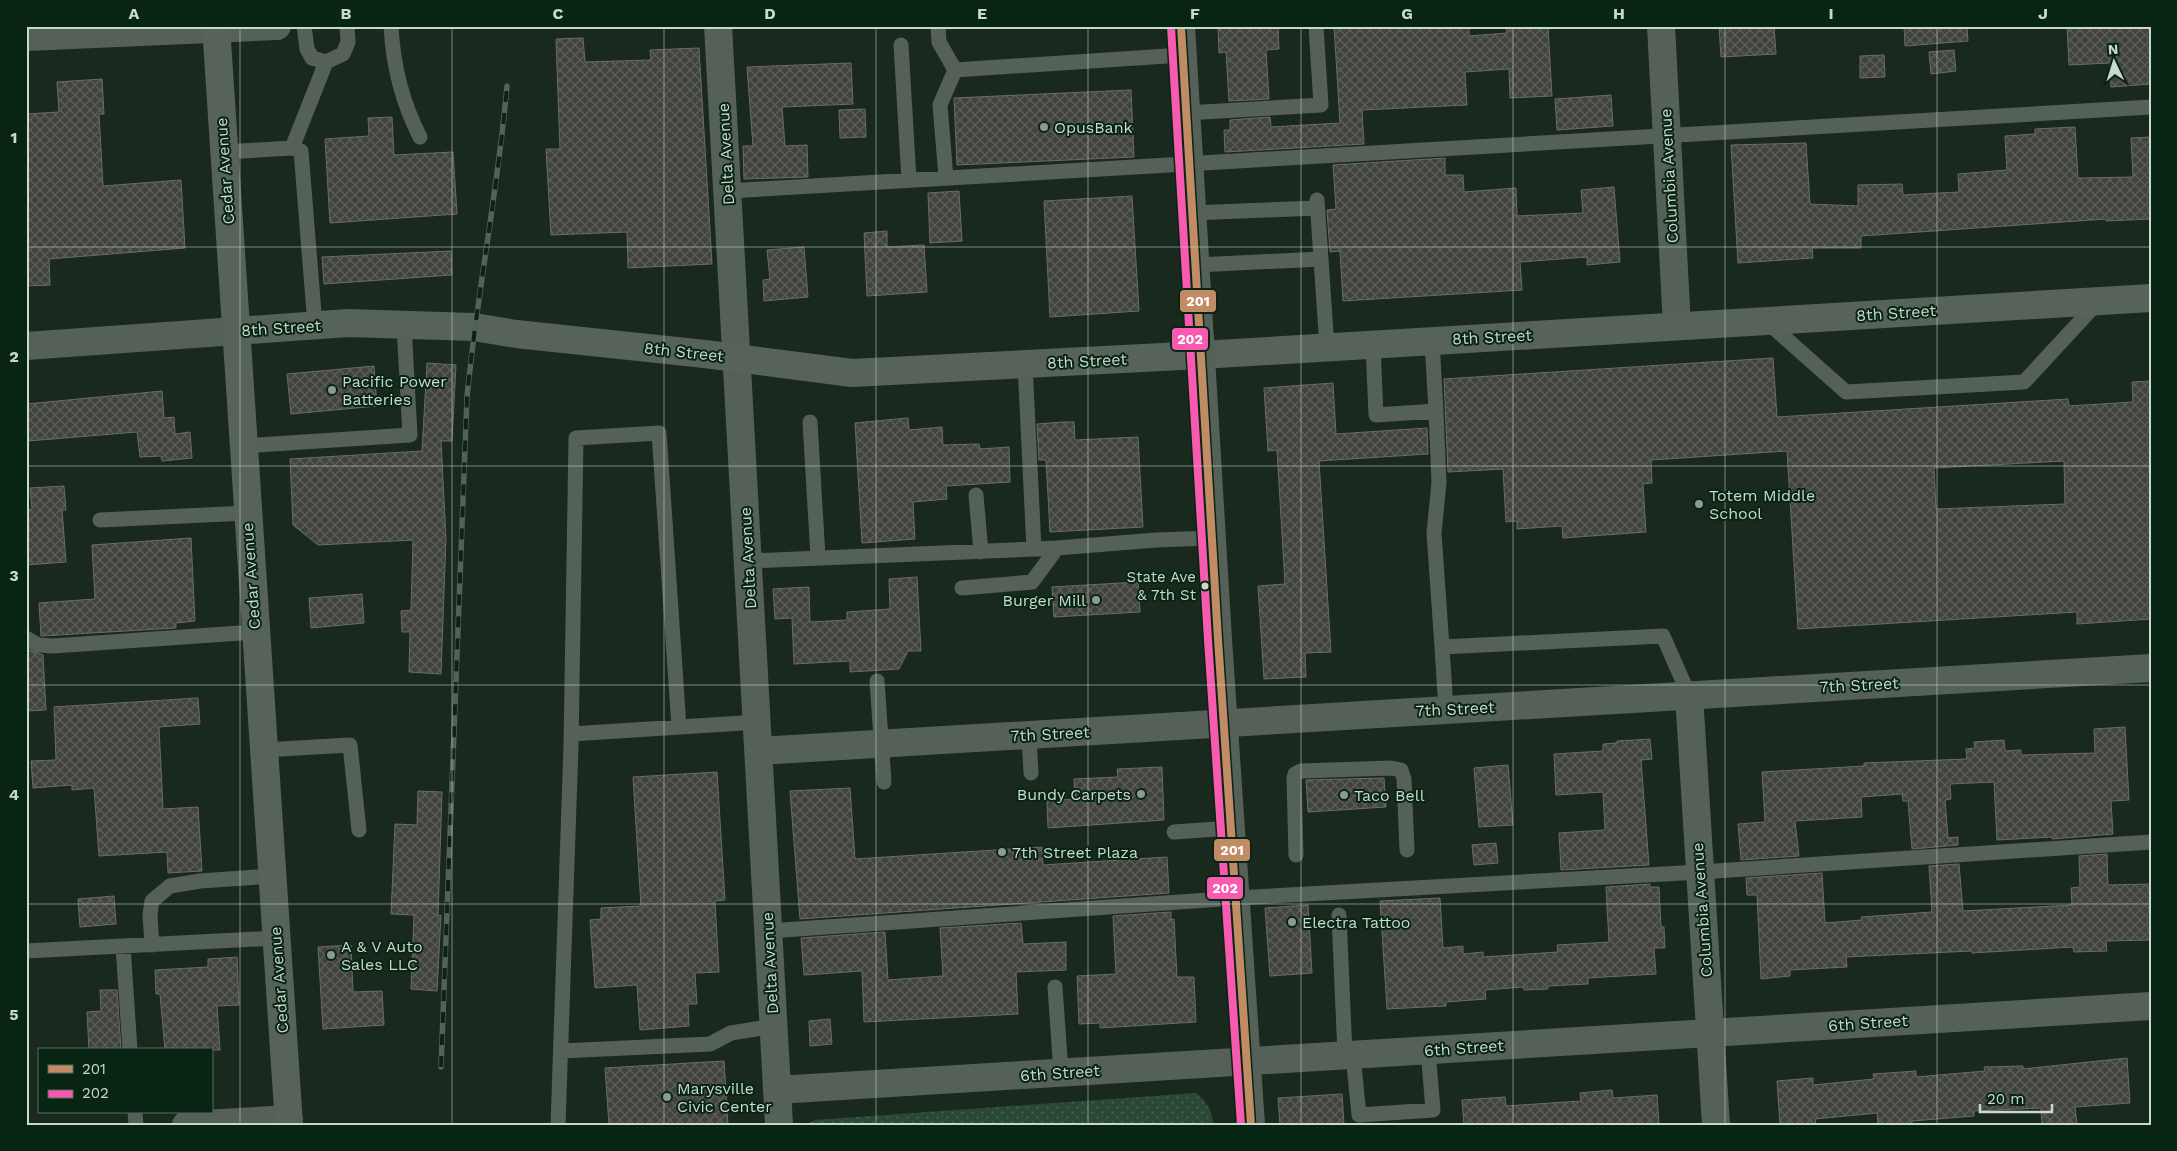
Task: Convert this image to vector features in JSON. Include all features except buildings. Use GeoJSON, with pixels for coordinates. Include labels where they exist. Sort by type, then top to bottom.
{"type":"FeatureCollection","features":[{"type":"Feature","properties":{"kind":"main road"},"geometry":{"type":"LineString","coordinates":[[1181,26],[1212,538],[1251,1125]]}},
{"type":"Feature","properties":{"kind":"street"},"geometry":{"type":"LineString","coordinates":[[26,37],[277,26]]}},
{"type":"Feature","properties":{"kind":"street","name":"Delta Avenue"},"geometry":{"type":"LineString","coordinates":[[718,26],[738,358],[779,1125]]}},
{"type":"Feature","properties":{"kind":"street","name":"Columbia Avenue"},"geometry":{"type":"LineString","coordinates":[[1661,26],[1678,326]]}},
{"type":"Feature","properties":{"kind":"street","name":"Cedar Avenue"},"geometry":{"type":"LineString","coordinates":[[216,28],[289,1122]]}},
{"type":"Feature","properties":{"kind":"street","name":"8th Street"},"geometry":{"type":"LineString","coordinates":[[26,346],[348,323],[474,326],[516,334],[738,358],[852,373],[1327,348],[2151,298]]}},
{"type":"Feature","properties":{"kind":"street","name":"7th Street"},"geometry":{"type":"LineString","coordinates":[[759,751],[2151,668]]}},
{"type":"Feature","properties":{"kind":"street","name":"Columbia Avenue"},"geometry":{"type":"LineString","coordinates":[[1689,695],[1716,1125]]}},
{"type":"Feature","properties":{"kind":"street","name":"6th Street"},"geometry":{"type":"LineString","coordinates":[[777,1090],[2151,1006]]}},
{"type":"Feature","properties":{"kind":"street"},"geometry":{"type":"LineString","coordinates":[[186,1125],[289,1122]]}},
{"type":"Feature","properties":{"kind":"lane"},"geometry":{"type":"LineString","coordinates":[[304,26],[307,49],[312,58],[326,62],[344,54],[348,42],[347,26]]}},
{"type":"Feature","properties":{"kind":"lane"},"geometry":{"type":"LineString","coordinates":[[392,26],[398,80],[411,118],[420,137]]}},
{"type":"Feature","properties":{"kind":"lane"},"geometry":{"type":"LineString","coordinates":[[938,26],[939,42],[955,70]]}},
{"type":"Feature","properties":{"kind":"lane"},"geometry":{"type":"LineString","coordinates":[[1186,113],[1321,105],[1316,26]]}},
{"type":"Feature","properties":{"kind":"lane"},"geometry":{"type":"LineString","coordinates":[[901,45],[909,180]]}},
{"type":"Feature","properties":{"kind":"lane"},"geometry":{"type":"LineString","coordinates":[[955,70],[1182,55]]}},
{"type":"Feature","properties":{"kind":"lane"},"geometry":{"type":"LineString","coordinates":[[292,148],[326,62]]}},
{"type":"Feature","properties":{"kind":"lane"},"geometry":{"type":"LineString","coordinates":[[946,178],[940,105],[955,70]]}},
{"type":"Feature","properties":{"kind":"lane"},"geometry":{"type":"LineString","coordinates":[[728,191],[1003,174],[1043,164],[1123,160],[1142,166],[1189,164],[2151,107]]}},
{"type":"Feature","properties":{"kind":"lane"},"geometry":{"type":"LineString","coordinates":[[224,152],[292,148],[301,150],[315,325]]}},
{"type":"Feature","properties":{"kind":"lane"},"geometry":{"type":"LineString","coordinates":[[1192,212],[1317,204],[1327,348]]}},
{"type":"Feature","properties":{"kind":"lane"},"geometry":{"type":"LineString","coordinates":[[1196,265],[1321,259]]}},
{"type":"Feature","properties":{"kind":"lane"},"geometry":{"type":"LineString","coordinates":[[1766,321],[1846,392],[2024,382],[2099,301]]}},
{"type":"Feature","properties":{"kind":"lane"},"geometry":{"type":"LineString","coordinates":[[243,446],[410,435],[404,324]]}},
{"type":"Feature","properties":{"kind":"lane"},"geometry":{"type":"LineString","coordinates":[[1432,341],[1439,483],[1434,533],[1446,710]]}},
{"type":"Feature","properties":{"kind":"lane"},"geometry":{"type":"LineString","coordinates":[[1373,345],[1376,415],[1436,411]]}},
{"type":"Feature","properties":{"kind":"lane"},"geometry":{"type":"LineString","coordinates":[[1025,364],[1034,549]]}},
{"type":"Feature","properties":{"kind":"lane"},"geometry":{"type":"LineString","coordinates":[[810,422],[818,557]]}},
{"type":"Feature","properties":{"kind":"lane"},"geometry":{"type":"LineString","coordinates":[[558,1125],[571,734],[576,438],[659,434],[679,727]]}},
{"type":"Feature","properties":{"kind":"lane"},"geometry":{"type":"LineString","coordinates":[[976,494],[981,552]]}},
{"type":"Feature","properties":{"kind":"lane"},"geometry":{"type":"LineString","coordinates":[[100,520],[247,513]]}},
{"type":"Feature","properties":{"kind":"lane"},"geometry":{"type":"LineString","coordinates":[[748,561],[981,552],[1212,538]]}},
{"type":"Feature","properties":{"kind":"lane"},"geometry":{"type":"LineString","coordinates":[[962,588],[1032,582],[1057,548]]}},
{"type":"Feature","properties":{"kind":"lane"},"geometry":{"type":"LineString","coordinates":[[26,638],[38,646],[53,646],[255,632]]}},
{"type":"Feature","properties":{"kind":"lane"},"geometry":{"type":"LineString","coordinates":[[1442,647],[1663,636],[1689,695]]}},
{"type":"Feature","properties":{"kind":"lane"},"geometry":{"type":"LineString","coordinates":[[877,681],[884,782]]}},
{"type":"Feature","properties":{"kind":"lane"},"geometry":{"type":"LineString","coordinates":[[571,734],[758,722]]}},
{"type":"Feature","properties":{"kind":"lane"},"geometry":{"type":"LineString","coordinates":[[1029,735],[1031,773]]}},
{"type":"Feature","properties":{"kind":"lane"},"geometry":{"type":"LineString","coordinates":[[263,750],[350,745],[359,830]]}},
{"type":"Feature","properties":{"kind":"lane"},"geometry":{"type":"LineString","coordinates":[[1296,855],[1294,778],[1295,774],[1301,771],[1391,768],[1401,770],[1404,779],[1407,850]]}},
{"type":"Feature","properties":{"kind":"lane"},"geometry":{"type":"LineString","coordinates":[[1174,832],[1231,828]]}},
{"type":"Feature","properties":{"kind":"lane"},"geometry":{"type":"LineString","coordinates":[[769,931],[1236,898],[1700,872],[2151,842]]}},
{"type":"Feature","properties":{"kind":"lane"},"geometry":{"type":"LineString","coordinates":[[152,945],[150,916],[152,901],[170,886],[272,876]]}},
{"type":"Feature","properties":{"kind":"lane"},"geometry":{"type":"LineString","coordinates":[[1339,915],[1349,1055],[1359,1114],[1434,1110],[1428,1050]]}},
{"type":"Feature","properties":{"kind":"lane"},"geometry":{"type":"LineString","coordinates":[[26,952],[276,938]]}},
{"type":"Feature","properties":{"kind":"lane"},"geometry":{"type":"LineString","coordinates":[[123,946],[130,1048]]}},
{"type":"Feature","properties":{"kind":"lane"},"geometry":{"type":"LineString","coordinates":[[1055,987],[1061,1073]]}},
{"type":"Feature","properties":{"kind":"lane"},"geometry":{"type":"LineString","coordinates":[[560,1051],[710,1044],[731,1033],[774,1026]]}},
{"type":"Feature","properties":{"kind":"green space"},"geometry":{"type":"Polygon","coordinates":[[[1196,1093],[1208,1106],[1213,1125],[804,1125],[815,1120],[1196,1093]]]}},
{"type":"Feature","properties":{"kind":"railway"},"geometry":{"type":"LineString","coordinates":[[441,1067],[467,397],[507,86]]}},
{"type":"Feature","properties":{"kind":"transit line","name":"201"},"geometry":{"type":"LineString","coordinates":[[1181,26],[1218,639],[1251,1125]]}},
{"type":"Feature","properties":{"kind":"transit line","name":"202"},"geometry":{"type":"LineString","coordinates":[[1171,27],[1208,640],[1241,1125]]}},
{"type":"Feature","properties":{"kind":"place","name":"OpusBank"},"geometry":{"type":"Point","coordinates":[1044,127]}},
{"type":"Feature","properties":{"kind":"place","name":"Pacific Power Batteries"},"geometry":{"type":"Point","coordinates":[332,390]}},
{"type":"Feature","properties":{"kind":"place","name":"Totem Middle School"},"geometry":{"type":"Point","coordinates":[1699,504]}},
{"type":"Feature","properties":{"kind":"place","name":"State Ave & 7th St"},"geometry":{"type":"Point","coordinates":[1205,586]}},
{"type":"Feature","properties":{"kind":"place","name":"Burger Mill"},"geometry":{"type":"Point","coordinates":[1096,600]}},
{"type":"Feature","properties":{"kind":"place","name":"Bundy Carpets"},"geometry":{"type":"Point","coordinates":[1141,794]}},
{"type":"Feature","properties":{"kind":"place","name":"Taco Bell"},"geometry":{"type":"Point","coordinates":[1344,795]}},
{"type":"Feature","properties":{"kind":"place","name":"7th Street Plaza"},"geometry":{"type":"Point","coordinates":[1002,852]}},
{"type":"Feature","properties":{"kind":"place","name":"Electra Tattoo"},"geometry":{"type":"Point","coordinates":[1292,922]}},
{"type":"Feature","properties":{"kind":"place","name":"A & V Auto Sales LLC"},"geometry":{"type":"Point","coordinates":[331,955]}},
{"type":"Feature","properties":{"kind":"place","name":"Marysville Civic Center"},"geometry":{"type":"Point","coordinates":[667,1097]}}]}
